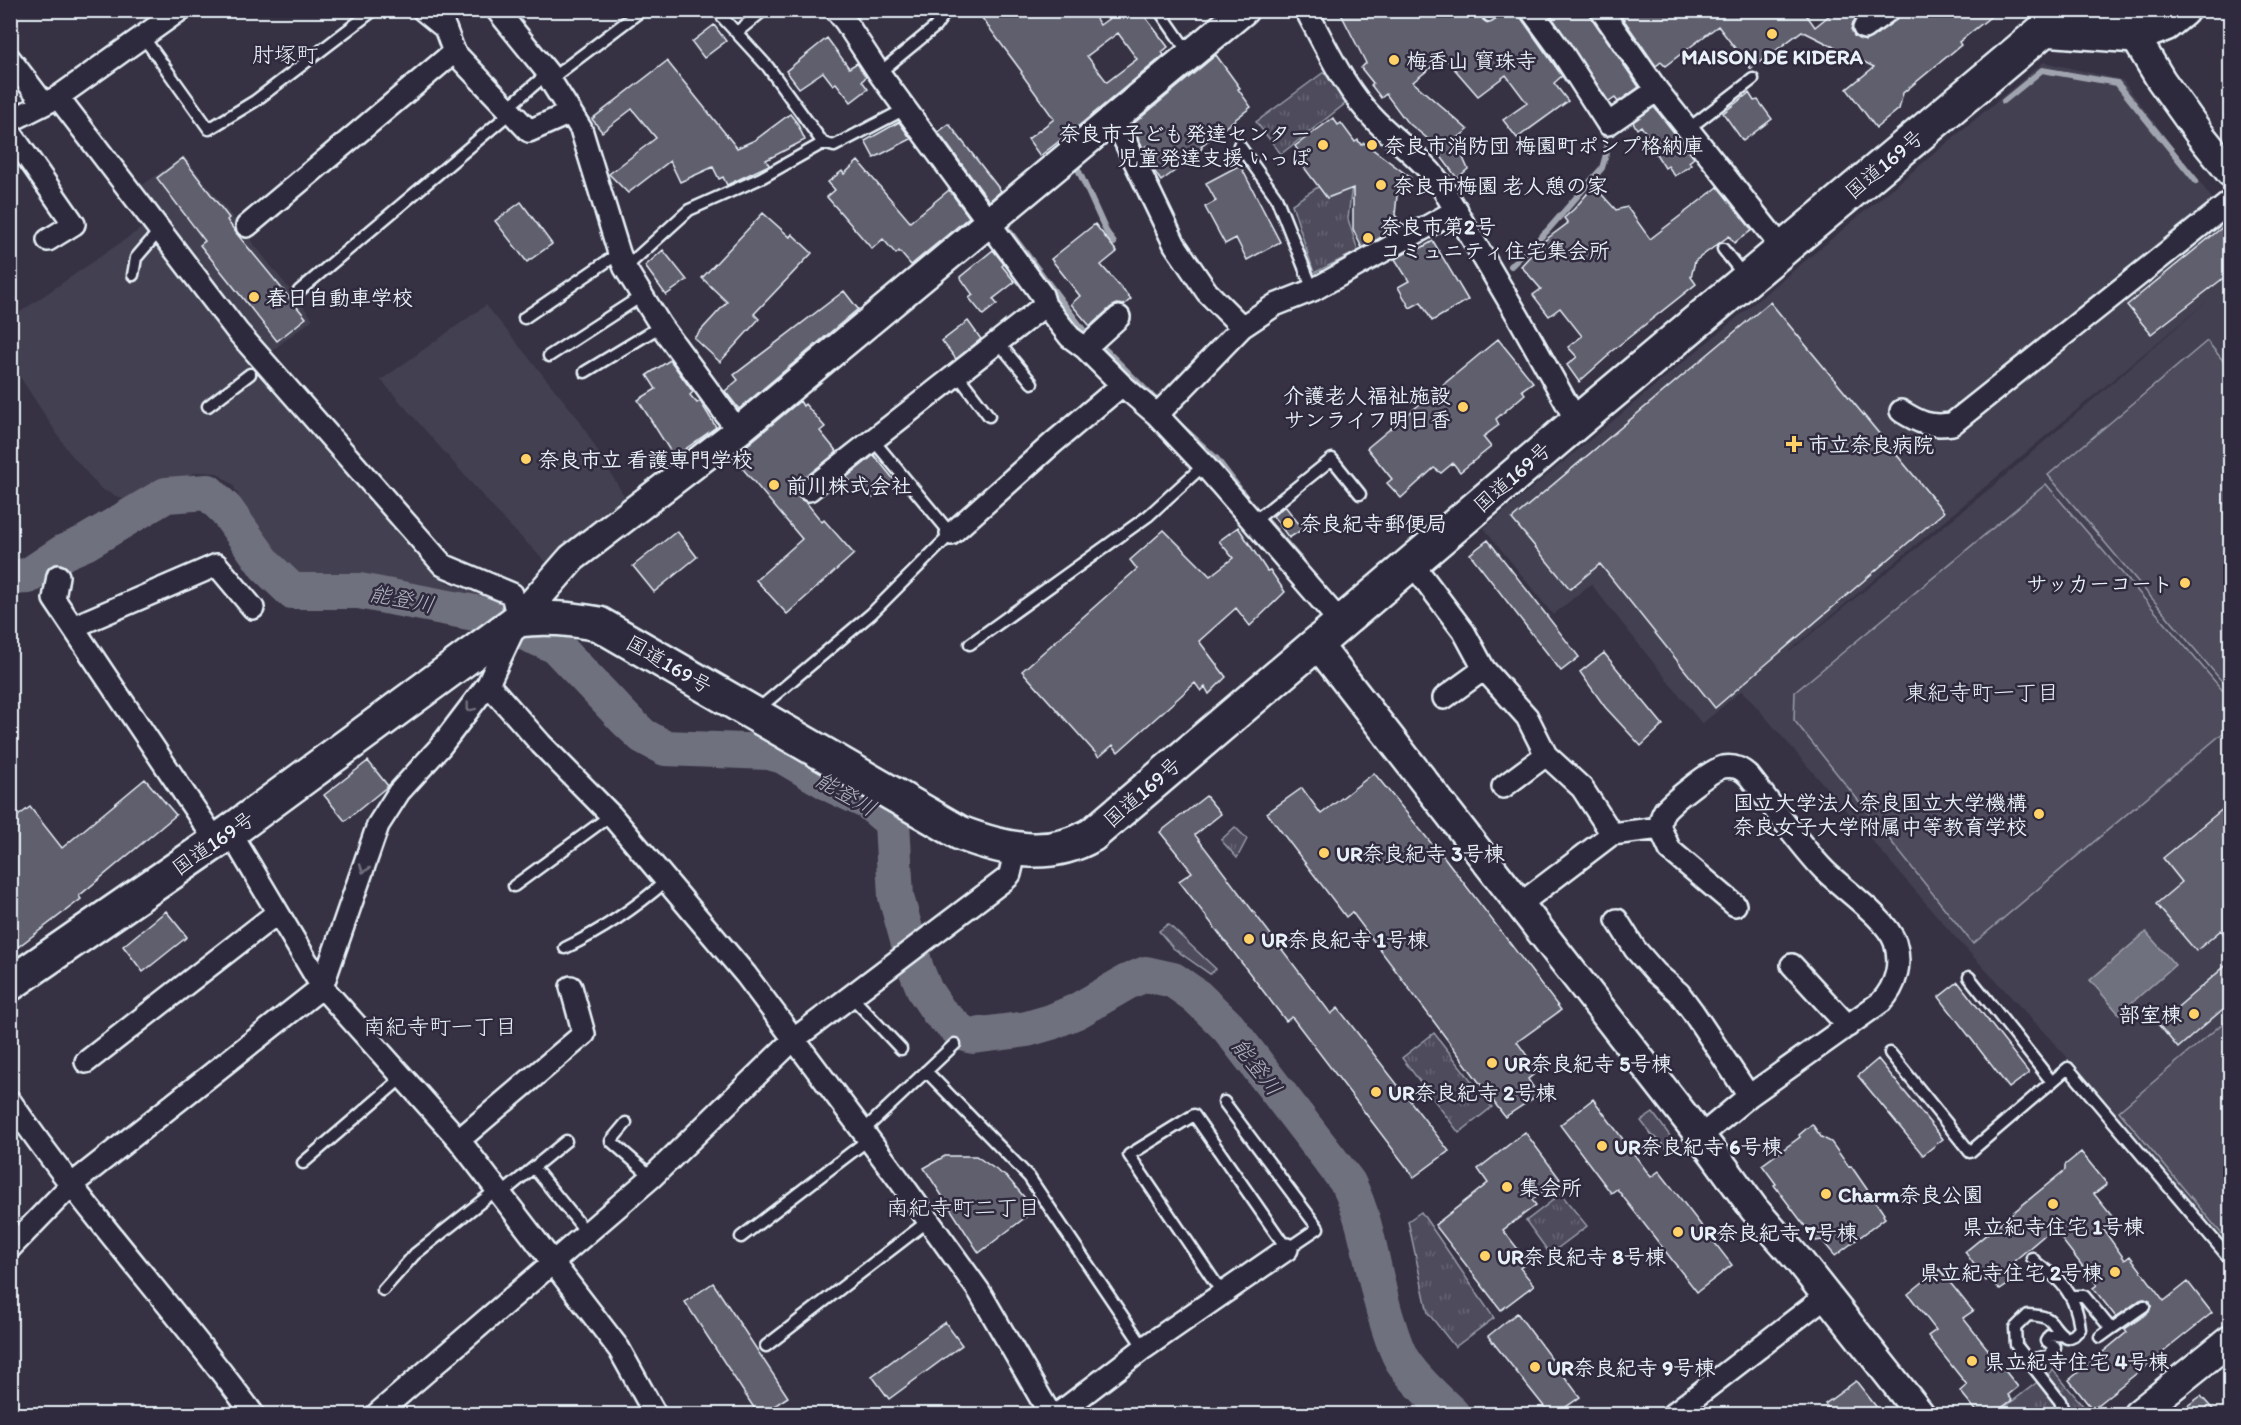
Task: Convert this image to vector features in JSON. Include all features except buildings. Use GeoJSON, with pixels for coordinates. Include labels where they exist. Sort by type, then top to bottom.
{"type":"FeatureCollection","features":[{"type":"Feature","properties":{"kind":"highway","name":"国道169号"},"geometry":{"type":"LineString","coordinates":[[10,984],[223,836],[518,620],[538,617],[566,618],[599,624],[960,833],[991,845],[1016,849],[1055,850],[1075,845],[1092,835],[1577,422],[2044,29],[2127,23],[2165,24],[2182,10]]}},
{"type":"Feature","properties":{"kind":"street"},"geometry":{"type":"LineString","coordinates":[[10,121],[51,100],[144,38],[180,10]]}},
{"type":"Feature","properties":{"kind":"street"},"geometry":{"type":"LineString","coordinates":[[423,10],[445,28],[451,44],[508,111],[529,131],[570,113]]}},
{"type":"Feature","properties":{"kind":"street"},"geometry":{"type":"LineString","coordinates":[[497,10],[550,76],[552,84],[581,129],[622,261],[661,326],[738,431]]}},
{"type":"Feature","properties":{"kind":"street"},"geometry":{"type":"LineString","coordinates":[[836,10],[1070,337],[1086,348],[1122,385],[1157,415],[1204,465],[1342,624]]}},
{"type":"Feature","properties":{"kind":"street"},"geometry":{"type":"LineString","coordinates":[[10,1248],[70,1186],[322,987],[378,825],[399,792],[440,747],[488,684],[518,620],[572,558],[738,431],[1244,10]]}},
{"type":"Feature","properties":{"kind":"street"},"geometry":{"type":"LineString","coordinates":[[1306,10],[1345,84],[1375,121],[1427,166],[1457,210],[1577,422]]}},
{"type":"Feature","properties":{"kind":"street"},"geometry":{"type":"LineString","coordinates":[[1531,10],[1561,51],[1608,124],[1657,90]]}},
{"type":"Feature","properties":{"kind":"street"},"geometry":{"type":"LineString","coordinates":[[1601,10],[1657,90],[1783,249]]}},
{"type":"Feature","properties":{"kind":"street"},"geometry":{"type":"LineString","coordinates":[[1864,28],[1889,10]]}},
{"type":"Feature","properties":{"kind":"street"},"geometry":{"type":"LineString","coordinates":[[2127,23],[2161,80],[2230,172]]}},
{"type":"Feature","properties":{"kind":"street"},"geometry":{"type":"LineString","coordinates":[[248,226],[451,44]]}},
{"type":"Feature","properties":{"kind":"street"},"geometry":{"type":"LineString","coordinates":[[10,59],[51,100],[160,230],[237,330],[443,565],[512,594],[518,620]]}},
{"type":"Feature","properties":{"kind":"street"},"geometry":{"type":"LineString","coordinates":[[1114,118],[1175,245],[1207,292],[1242,327]]}},
{"type":"Feature","properties":{"kind":"street"},"geometry":{"type":"LineString","coordinates":[[10,132],[74,224],[48,240]]}},
{"type":"Feature","properties":{"kind":"street"},"geometry":{"type":"LineString","coordinates":[[1901,411],[1915,420],[1933,426],[1952,424],[2039,345],[2230,202]]}},
{"type":"Feature","properties":{"kind":"street"},"geometry":{"type":"LineString","coordinates":[[1157,415],[1242,327],[1275,305],[1313,290],[1457,210]]}},
{"type":"Feature","properties":{"kind":"street"},"geometry":{"type":"LineString","coordinates":[[809,490],[1045,305]]}},
{"type":"Feature","properties":{"kind":"street"},"geometry":{"type":"LineString","coordinates":[[1086,348],[1119,317]]}},
{"type":"Feature","properties":{"kind":"street"},"geometry":{"type":"LineString","coordinates":[[951,534],[1122,385]]}},
{"type":"Feature","properties":{"kind":"street"},"geometry":{"type":"LineString","coordinates":[[1412,563],[1464,632],[1484,669],[1527,717],[1546,755],[1582,788],[1600,812],[1612,834]]}},
{"type":"Feature","properties":{"kind":"street"},"geometry":{"type":"LineString","coordinates":[[73,627],[216,565],[253,608]]}},
{"type":"Feature","properties":{"kind":"street"},"geometry":{"type":"LineString","coordinates":[[58,576],[54,599],[277,913],[322,987],[459,1140],[619,1349],[655,1414]]}},
{"type":"Feature","properties":{"kind":"street"},"geometry":{"type":"LineString","coordinates":[[1317,644],[1701,1136],[1754,1209],[1920,1414]]}},
{"type":"Feature","properties":{"kind":"street"},"geometry":{"type":"LineString","coordinates":[[1444,698],[1484,669]]}},
{"type":"Feature","properties":{"kind":"street"},"geometry":{"type":"LineString","coordinates":[[488,684],[541,744],[611,815],[746,975],[979,1291],[1050,1414]]}},
{"type":"Feature","properties":{"kind":"street"},"geometry":{"type":"LineString","coordinates":[[1503,787],[1546,755]]}},
{"type":"Feature","properties":{"kind":"street"},"geometry":{"type":"LineString","coordinates":[[1701,1136],[1749,1096],[1881,1002],[1890,993],[1898,969],[1895,943],[1888,928],[1822,867],[1749,776],[1742,769],[1732,767],[1720,768],[1709,774],[1666,809],[1661,818],[1660,828],[1670,850],[1735,905]]}},
{"type":"Feature","properties":{"kind":"street"},"geometry":{"type":"LineString","coordinates":[[1519,905],[1612,834],[1660,828]]}},
{"type":"Feature","properties":{"kind":"street"},"geometry":{"type":"LineString","coordinates":[[376,1414],[652,1177],[794,1040],[1007,878],[1016,849]]}},
{"type":"Feature","properties":{"kind":"street"},"geometry":{"type":"LineString","coordinates":[[86,1062],[277,913]]}},
{"type":"Feature","properties":{"kind":"street"},"geometry":{"type":"LineString","coordinates":[[1617,920],[1635,949],[1656,974],[1678,993],[1693,1012],[1749,1096]]}},
{"type":"Feature","properties":{"kind":"street"},"geometry":{"type":"LineString","coordinates":[[1792,965],[1848,1026]]}},
{"type":"Feature","properties":{"kind":"street"},"geometry":{"type":"LineString","coordinates":[[459,1140],[584,1034],[571,987]]}},
{"type":"Feature","properties":{"kind":"street"},"geometry":{"type":"LineString","coordinates":[[16,1114],[70,1186],[222,1372],[253,1414]]}},
{"type":"Feature","properties":{"kind":"street"},"geometry":{"type":"LineString","coordinates":[[1058,1414],[1144,1348],[1287,1249]]}},
{"type":"Feature","properties":{"kind":"street"},"geometry":{"type":"LineString","coordinates":[[1673,1414],[1826,1296]]}},
{"type":"Feature","properties":{"kind":"street"},"geometry":{"type":"LineString","coordinates":[[2138,1414],[2230,1340]]}},
{"type":"Feature","properties":{"kind":"lane"},"geometry":{"type":"LineString","coordinates":[[144,38],[209,129],[255,101],[374,10]]}},
{"type":"Feature","properties":{"kind":"lane"},"geometry":{"type":"LineString","coordinates":[[299,291],[550,76],[642,10]]}},
{"type":"Feature","properties":{"kind":"lane"},"geometry":{"type":"LineString","coordinates":[[736,32],[764,10]]}},
{"type":"Feature","properties":{"kind":"lane"},"geometry":{"type":"LineString","coordinates":[[879,73],[935,27],[947,10]]}},
{"type":"Feature","properties":{"kind":"lane"},"geometry":{"type":"LineString","coordinates":[[1160,10],[1190,55]]}},
{"type":"Feature","properties":{"kind":"lane"},"geometry":{"type":"LineString","coordinates":[[723,18],[768,67],[823,143],[834,146],[905,109]]}},
{"type":"Feature","properties":{"kind":"lane"},"geometry":{"type":"LineString","coordinates":[[1688,129],[1753,79]]}},
{"type":"Feature","properties":{"kind":"lane"},"geometry":{"type":"LineString","coordinates":[[524,318],[622,261],[690,210],[761,178],[823,143]]}},
{"type":"Feature","properties":{"kind":"lane"},"geometry":{"type":"LineString","coordinates":[[1239,145],[1276,197],[1313,290]]}},
{"type":"Feature","properties":{"kind":"lane"},"geometry":{"type":"LineString","coordinates":[[133,274],[136,258],[160,230]]}},
{"type":"Feature","properties":{"kind":"lane"},"geometry":{"type":"LineString","coordinates":[[1723,249],[1746,279]]}},
{"type":"Feature","properties":{"kind":"lane"},"geometry":{"type":"LineString","coordinates":[[549,356],[643,295]]}},
{"type":"Feature","properties":{"kind":"lane"},"geometry":{"type":"LineString","coordinates":[[585,372],[661,326]]}},
{"type":"Feature","properties":{"kind":"lane"},"geometry":{"type":"LineString","coordinates":[[998,342],[1032,383]]}},
{"type":"Feature","properties":{"kind":"lane"},"geometry":{"type":"LineString","coordinates":[[208,406],[250,374]]}},
{"type":"Feature","properties":{"kind":"lane"},"geometry":{"type":"LineString","coordinates":[[957,374],[989,416]]}},
{"type":"Feature","properties":{"kind":"lane"},"geometry":{"type":"LineString","coordinates":[[753,714],[871,614],[951,534],[873,441]]}},
{"type":"Feature","properties":{"kind":"lane"},"geometry":{"type":"LineString","coordinates":[[1253,522],[1332,459],[1360,494]]}},
{"type":"Feature","properties":{"kind":"lane"},"geometry":{"type":"LineString","coordinates":[[970,644],[1148,516],[1204,465]]}},
{"type":"Feature","properties":{"kind":"lane"},"geometry":{"type":"LineString","coordinates":[[514,886],[611,815]]}},
{"type":"Feature","properties":{"kind":"lane"},"geometry":{"type":"LineString","coordinates":[[565,948],[638,906],[666,881]]}},
{"type":"Feature","properties":{"kind":"lane"},"geometry":{"type":"LineString","coordinates":[[1969,976],[2052,1082]]}},
{"type":"Feature","properties":{"kind":"lane"},"geometry":{"type":"LineString","coordinates":[[851,996],[900,1049]]}},
{"type":"Feature","properties":{"kind":"lane"},"geometry":{"type":"LineString","coordinates":[[741,1237],[866,1135],[926,1071],[955,1044]]}},
{"type":"Feature","properties":{"kind":"lane"},"geometry":{"type":"LineString","coordinates":[[1890,1053],[1970,1152],[2068,1068],[2230,1259]]}},
{"type":"Feature","properties":{"kind":"lane"},"geometry":{"type":"LineString","coordinates":[[926,1071],[1029,1177],[1144,1348]]}},
{"type":"Feature","properties":{"kind":"lane"},"geometry":{"type":"LineString","coordinates":[[303,1163],[402,1077]]}},
{"type":"Feature","properties":{"kind":"lane"},"geometry":{"type":"LineString","coordinates":[[1223,1294],[1129,1155],[1194,1115],[1287,1249],[1318,1228],[1224,1102]]}},
{"type":"Feature","properties":{"kind":"lane"},"geometry":{"type":"LineString","coordinates":[[626,1123],[611,1141],[652,1177]]}},
{"type":"Feature","properties":{"kind":"lane"},"geometry":{"type":"LineString","coordinates":[[383,1290],[416,1254],[534,1168],[566,1141]]}},
{"type":"Feature","properties":{"kind":"lane"},"geometry":{"type":"LineString","coordinates":[[534,1168],[587,1233]]}},
{"type":"Feature","properties":{"kind":"lane"},"geometry":{"type":"LineString","coordinates":[[766,1346],[928,1221]]}},
{"type":"Feature","properties":{"kind":"lane"},"geometry":{"type":"LineString","coordinates":[[2032,1258],[2058,1279],[2079,1314],[2080,1329],[2067,1338],[2062,1335],[2051,1319],[2041,1315],[2028,1315],[2015,1328],[2016,1345],[2060,1401],[2064,1414]]}},
{"type":"Feature","properties":{"kind":"lane"},"geometry":{"type":"LineString","coordinates":[[2070,1296],[2084,1296],[2111,1329]]}},
{"type":"Feature","properties":{"kind":"lane"},"geometry":{"type":"LineString","coordinates":[[2100,1337],[2144,1306]]}},
{"type":"Feature","properties":{"kind":"lane"},"geometry":{"type":"LineString","coordinates":[[2029,1360],[2048,1356],[2055,1348],[2046,1341],[2049,1336],[2062,1335]]}},
{"type":"Feature","properties":{"kind":"shaded area"},"geometry":{"type":"Polygon","coordinates":[[[2044,62],[2122,80],[2230,222],[2230,1252],[2067,1057],[1955,937],[1742,690],[1702,724],[1591,584],[1553,615],[1484,528],[2044,62]],[[2208,300],[1789,652],[1993,486],[2208,300]]]}},
{"type":"Feature","properties":{"kind":"shaded area"},"geometry":{"type":"Polygon","coordinates":[[[184,156],[313,319],[256,363],[446,582],[503,604],[490,614],[365,588],[352,579],[299,582],[275,564],[233,485],[217,473],[197,472],[131,503],[101,489],[68,451],[11,363],[10,319],[159,216],[138,188],[184,156]]]}},
{"type":"Feature","properties":{"kind":"shaded area","name":"奈良市立 看護専門学校"},"geometry":{"type":"Polygon","coordinates":[[[486,305],[578,418],[626,499],[549,565],[503,519],[381,380],[486,305]]]}},
{"type":"Feature","properties":{"kind":"green space"},"geometry":{"type":"Polygon","coordinates":[[[1324,72],[1346,103],[1281,154],[1256,122],[1324,72]]]}},
{"type":"Feature","properties":{"kind":"green space"},"geometry":{"type":"Polygon","coordinates":[[[1345,169],[1352,185],[1348,219],[1358,251],[1314,273],[1292,204],[1345,169]]]}},
{"type":"Feature","properties":{"kind":"green space","name":"サッカーコート"},"geometry":{"type":"Polygon","coordinates":[[[2207,341],[2230,369],[2230,691],[2048,475],[2207,341]]]}},
{"type":"Feature","properties":{"kind":"green space"},"geometry":{"type":"Polygon","coordinates":[[[2046,484],[2230,699],[2230,727],[1973,944],[1794,720],[1795,692],[2046,484]]]}},
{"type":"Feature","properties":{"kind":"green space"},"geometry":{"type":"Polygon","coordinates":[[[1235,827],[1247,839],[1237,858],[1221,840],[1235,827]]]}},
{"type":"Feature","properties":{"kind":"green space"},"geometry":{"type":"Polygon","coordinates":[[[1168,924],[1216,969],[1210,974],[1173,948],[1159,931],[1168,924]]]}},
{"type":"Feature","properties":{"kind":"green space"},"geometry":{"type":"Polygon","coordinates":[[[2230,1017],[2230,1244],[2119,1111],[2230,1017]]]}},
{"type":"Feature","properties":{"kind":"green space"},"geometry":{"type":"Polygon","coordinates":[[[1434,1033],[1492,1107],[1459,1133],[1402,1058],[1434,1033]]]}},
{"type":"Feature","properties":{"kind":"green space"},"geometry":{"type":"Polygon","coordinates":[[[1653,1113],[1676,1144],[1668,1149],[1651,1134],[1641,1121],[1653,1113]]]}},
{"type":"Feature","properties":{"kind":"green space"},"geometry":{"type":"Polygon","coordinates":[[[1561,1194],[1587,1226],[1550,1254],[1526,1221],[1561,1194]]]}},
{"type":"Feature","properties":{"kind":"green space"},"geometry":{"type":"Polygon","coordinates":[[[1421,1212],[1494,1318],[1455,1347],[1428,1313],[1408,1221],[1421,1212]]]}},
{"type":"Feature","properties":{"kind":"green space"},"geometry":{"type":"Polygon","coordinates":[[[2053,1370],[2090,1414],[1996,1414],[2053,1370]]]}},
{"type":"Feature","properties":{"kind":"water"},"geometry":{"type":"Polygon","coordinates":[[[2146,932],[2175,965],[2119,1014],[2090,980],[2146,932]]]}},
{"type":"Feature","properties":{"kind":"waterway"},"geometry":{"type":"LineString","coordinates":[[1534,31],[1567,80]]}},
{"type":"Feature","properties":{"kind":"waterway"},"geometry":{"type":"LineString","coordinates":[[2004,101],[2042,70],[2117,83],[2196,181]]}},
{"type":"Feature","properties":{"kind":"waterway"},"geometry":{"type":"LineString","coordinates":[[1511,266],[1547,231],[1602,168],[1607,151],[1601,127]]}},
{"type":"Feature","properties":{"kind":"waterway"},"geometry":{"type":"LineString","coordinates":[[1072,170],[1077,167],[1106,231],[1114,243]]}},
{"type":"Feature","properties":{"kind":"waterway"},"geometry":{"type":"LineString","coordinates":[[1008,221],[1004,224],[1085,332],[1161,405]]}},
{"type":"Feature","properties":{"kind":"waterway"},"geometry":{"type":"LineString","coordinates":[[1180,425],[1217,459],[1251,504]]}},
{"type":"Feature","properties":{"kind":"waterway","name":"能登川"},"geometry":{"type":"LineString","coordinates":[[10,577],[28,576],[64,552],[85,543],[166,495],[208,492],[226,510],[266,566],[292,591],[359,591],[480,614],[556,646],[643,736],[665,748],[769,752],[783,756],[834,786],[868,802],[892,822],[896,897],[916,969],[925,991],[939,1012],[962,1033],[973,1036],[1027,1029],[1051,1022],[1077,1011],[1127,982],[1146,974],[1173,980],[1196,996],[1228,1027],[1348,1183],[1366,1234],[1382,1304],[1397,1351],[1413,1375],[1452,1414]]}},
{"type":"Feature","properties":{"kind":"waterway"},"geometry":{"type":"LineString","coordinates":[[1261,514],[1305,565]]}},
{"type":"Feature","properties":{"kind":"place","name":"MAISON DE KIDERA"},"geometry":{"type":"Point","coordinates":[1772,34]}},
{"type":"Feature","properties":{"kind":"place","name":"梅香山 寳珠寺"},"geometry":{"type":"Point","coordinates":[1394,60]}},
{"type":"Feature","properties":{"kind":"place","name":"奈良市子ども発達センター 児童発達支援 いっぽ"},"geometry":{"type":"Point","coordinates":[1323,145]}},
{"type":"Feature","properties":{"kind":"place","name":"奈良市消防団 梅園町ポンプ格納庫"},"geometry":{"type":"Point","coordinates":[1372,145]}},
{"type":"Feature","properties":{"kind":"place","name":"奈良市梅園 老人憩の家"},"geometry":{"type":"Point","coordinates":[1381,185]}},
{"type":"Feature","properties":{"kind":"place","name":"奈良市第2号 コミュニティ住宅集会所"},"geometry":{"type":"Point","coordinates":[1368,238]}},
{"type":"Feature","properties":{"kind":"place","name":"春日自動車学校"},"geometry":{"type":"Point","coordinates":[254,297]}},
{"type":"Feature","properties":{"kind":"place","name":"介護老人福祉施設 サンライフ明日香"},"geometry":{"type":"Point","coordinates":[1463,407]}},
{"type":"Feature","properties":{"kind":"place","name":"市立奈良病院"},"geometry":{"type":"Point","coordinates":[1794,444]}},
{"type":"Feature","properties":{"kind":"place","name":"奈良市立 看護専門学校"},"geometry":{"type":"Point","coordinates":[526,459]}},
{"type":"Feature","properties":{"kind":"place","name":"前川株式会社"},"geometry":{"type":"Point","coordinates":[774,485]}},
{"type":"Feature","properties":{"kind":"place","name":"奈良紀寺郵便局"},"geometry":{"type":"Point","coordinates":[1288,523]}},
{"type":"Feature","properties":{"kind":"place","name":"サッカーコート"},"geometry":{"type":"Point","coordinates":[2185,583]}},
{"type":"Feature","properties":{"kind":"place","name":"国立大学法人奈良国立大学機構 奈良女子大学附属中等教育学校"},"geometry":{"type":"Point","coordinates":[2039,814]}},
{"type":"Feature","properties":{"kind":"place","name":"UR奈良紀寺 3号棟"},"geometry":{"type":"Point","coordinates":[1324,853]}},
{"type":"Feature","properties":{"kind":"place","name":"UR奈良紀寺 1号棟"},"geometry":{"type":"Point","coordinates":[1249,939]}},
{"type":"Feature","properties":{"kind":"place","name":"部室棟"},"geometry":{"type":"Point","coordinates":[2194,1014]}},
{"type":"Feature","properties":{"kind":"place","name":"UR奈良紀寺 5号棟"},"geometry":{"type":"Point","coordinates":[1492,1063]}},
{"type":"Feature","properties":{"kind":"place","name":"UR奈良紀寺 2号棟"},"geometry":{"type":"Point","coordinates":[1376,1092]}},
{"type":"Feature","properties":{"kind":"place","name":"UR奈良紀寺 6号棟"},"geometry":{"type":"Point","coordinates":[1602,1146]}},
{"type":"Feature","properties":{"kind":"place","name":"集会所"},"geometry":{"type":"Point","coordinates":[1507,1187]}},
{"type":"Feature","properties":{"kind":"place","name":"Charm奈良公園"},"geometry":{"type":"Point","coordinates":[1826,1194]}},
{"type":"Feature","properties":{"kind":"place","name":"県立紀寺住宅 1号棟"},"geometry":{"type":"Point","coordinates":[2053,1204]}},
{"type":"Feature","properties":{"kind":"place","name":"UR奈良紀寺 7号棟"},"geometry":{"type":"Point","coordinates":[1678,1232]}},
{"type":"Feature","properties":{"kind":"place","name":"UR奈良紀寺 8号棟"},"geometry":{"type":"Point","coordinates":[1485,1256]}},
{"type":"Feature","properties":{"kind":"place","name":"県立紀寺住宅 2号棟"},"geometry":{"type":"Point","coordinates":[2115,1272]}},
{"type":"Feature","properties":{"kind":"place","name":"県立紀寺住宅 4号棟"},"geometry":{"type":"Point","coordinates":[1972,1361]}},
{"type":"Feature","properties":{"kind":"place","name":"UR奈良紀寺 9号棟"},"geometry":{"type":"Point","coordinates":[1535,1367]}},
{"type":"Feature","properties":{"kind":"district","name":"肘塚町"},"geometry":{"type":"Point","coordinates":[285,54]}},
{"type":"Feature","properties":{"kind":"district","name":"東紀寺町一丁目"},"geometry":{"type":"Point","coordinates":[1982,692]}},
{"type":"Feature","properties":{"kind":"district","name":"南紀寺町一丁目"},"geometry":{"type":"Point","coordinates":[440,1026]}},
{"type":"Feature","properties":{"kind":"district","name":"南紀寺町二丁目"},"geometry":{"type":"Point","coordinates":[963,1207]}}]}
